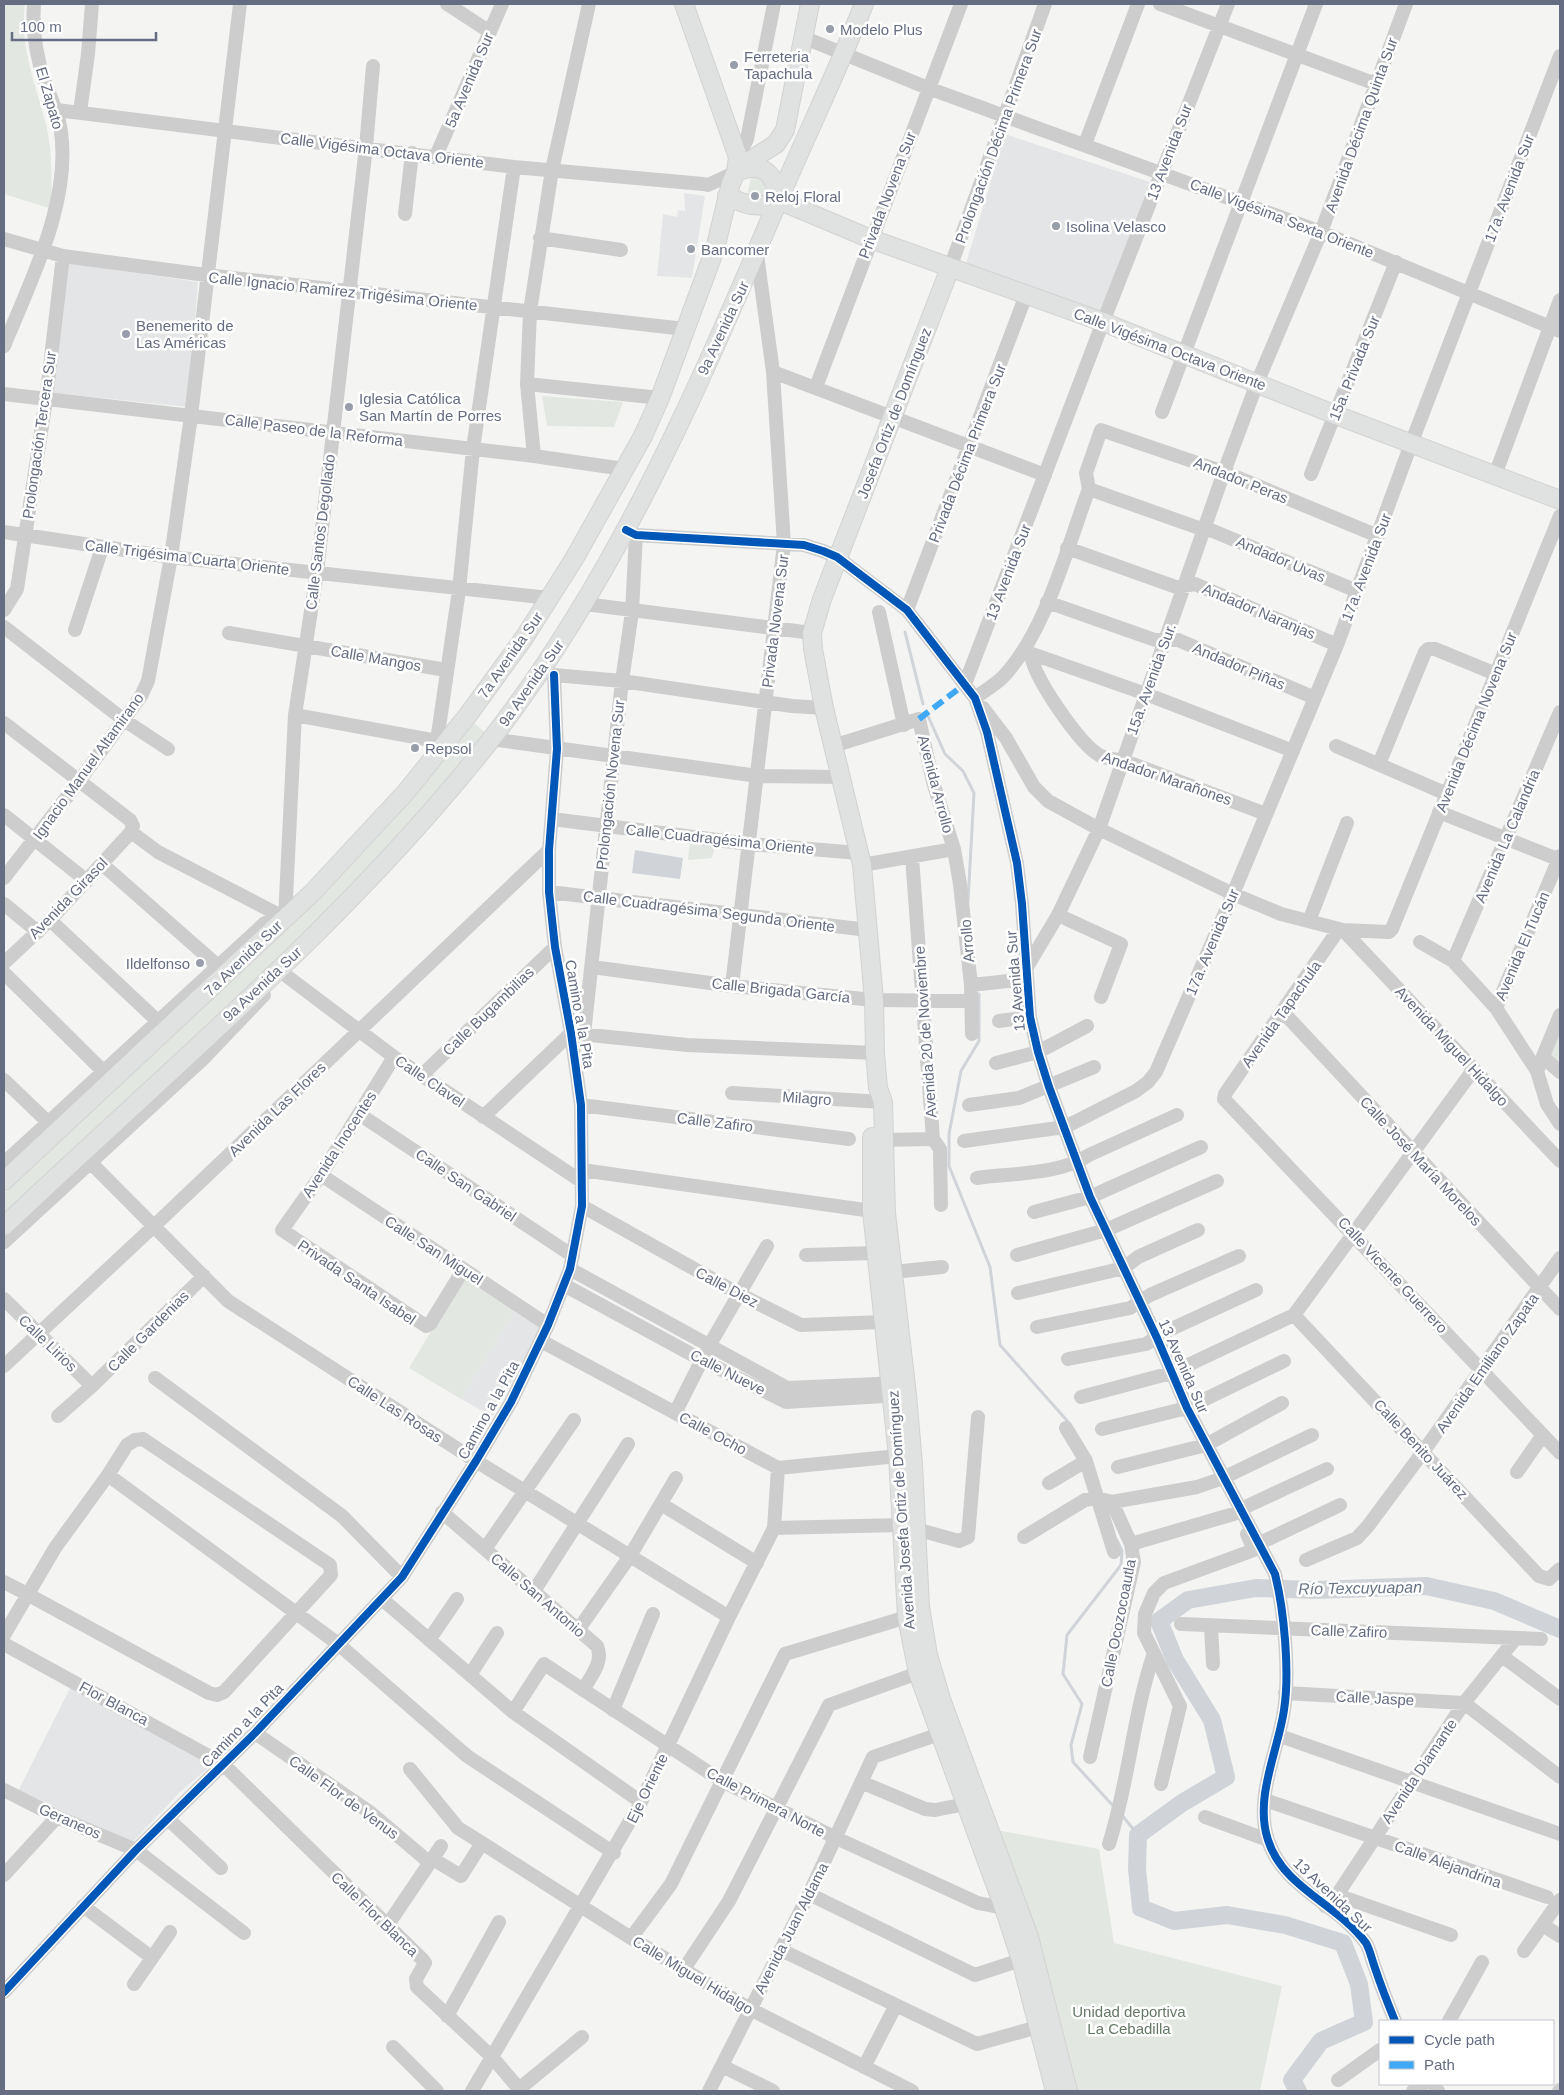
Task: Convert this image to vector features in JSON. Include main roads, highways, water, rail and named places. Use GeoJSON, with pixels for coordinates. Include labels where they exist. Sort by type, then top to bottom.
{"type":"FeatureCollection","features":[{"type":"Feature","properties":{"kind":"main road"},"geometry":{"type":"LineString","coordinates":[[684,4],[737,165]]}},
{"type":"Feature","properties":{"kind":"main road"},"geometry":{"type":"LineString","coordinates":[[737,165],[743,165],[776,144],[785,130],[805,38],[810,4]]}},
{"type":"Feature","properties":{"kind":"main road","name":"9a Avenida Sur"},"geometry":{"type":"LineString","coordinates":[[4,1226],[328,922],[437,805],[550,669],[585,604],[631,532],[757,255],[778,200],[845,53],[864,4]]}},
{"type":"Feature","properties":{"kind":"main road"},"geometry":{"type":"LineString","coordinates":[[727,196],[749,206],[763,206],[778,200],[775,183],[768,173],[757,168],[737,165]]}},
{"type":"Feature","properties":{"kind":"main road","name":"7a Avenida Sur"},"geometry":{"type":"LineString","coordinates":[[4,1182],[52,1127],[162,1026],[285,918],[363,840],[406,792],[439,743],[496,677],[574,560],[643,436],[660,398],[715,249],[727,196],[737,165]]}},
{"type":"Feature","properties":{"kind":"main road","name":"Calle Vigésima Octava Oriente"},"geometry":{"type":"LineString","coordinates":[[778,200],[871,239],[1103,322],[1336,415],[1560,500]]}},
{"type":"Feature","properties":{"kind":"main road","name":"Josefa Ortiz de Domínguez"},"geometry":{"type":"LineString","coordinates":[[837,557],[893,418],[950,268]]}},
{"type":"Feature","properties":{"kind":"main road","name":"Avenida Josefa Ortiz de Domínguez"},"geometry":{"type":"LineString","coordinates":[[837,557],[812,633],[816,671],[860,859],[868,930],[874,1000],[877,1097],[872,1211],[884,1322],[899,1389],[898,1456],[928,1655],[946,1732],[966,1804],[1021,1960],[1055,2091]]}},
{"type":"Feature","properties":{"kind":"main road","name":"Avenida Josefa Ortiz de Domínguez"},"geometry":{"type":"LineString","coordinates":[[877,1097],[884,1140],[886,1214],[893,1272],[909,1527],[906,1618],[918,1673],[946,1732],[1029,1937],[1068,2091]]}},
{"type":"Feature","properties":{"kind":"waterway"},"geometry":{"type":"LineString","coordinates":[[905,632],[923,704]]}},
{"type":"Feature","properties":{"kind":"waterway"},"geometry":{"type":"LineString","coordinates":[[928,716],[945,754],[963,771],[974,793],[968,901]]}},
{"type":"Feature","properties":{"kind":"waterway"},"geometry":{"type":"LineString","coordinates":[[979,994],[979,1041],[961,1071],[949,1134],[949,1166],[990,1267],[1000,1345],[1070,1424]]}},
{"type":"Feature","properties":{"kind":"waterway"},"geometry":{"type":"LineString","coordinates":[[1115,1808],[1073,1762],[1071,1745],[1082,1704],[1063,1674],[1067,1635],[1121,1565],[1122,1551],[1117,1540]]}},
{"type":"Feature","properties":{"kind":"waterway","name":"Río Texcuyuapan"},"geometry":{"type":"LineString","coordinates":[[1298,2091],[1292,2080],[1321,2041],[1364,2022],[1359,1984],[1343,1943],[1285,1925],[1227,1915],[1174,1921],[1141,1908],[1137,1869],[1138,1835],[1182,1803],[1226,1777],[1212,1720],[1175,1660],[1159,1621],[1188,1600],[1256,1588],[1315,1590],[1426,1586],[1494,1601],[1560,1629]]}},
{"type":"Feature","properties":{"kind":"waterway"},"geometry":{"type":"LineString","coordinates":[[1121,1814],[1138,1835]]}},
{"type":"Feature","properties":{"kind":"place","name":"Modelo Plus"},"geometry":{"type":"Point","coordinates":[830,29]}},
{"type":"Feature","properties":{"kind":"place","name":"Ferreteria Tapachula"},"geometry":{"type":"Point","coordinates":[734,65]}},
{"type":"Feature","properties":{"kind":"place","name":"Reloj Floral"},"geometry":{"type":"Point","coordinates":[755,196]}},
{"type":"Feature","properties":{"kind":"place","name":"Isolina Velasco"},"geometry":{"type":"Point","coordinates":[1056,226]}},
{"type":"Feature","properties":{"kind":"place","name":"Bancomer"},"geometry":{"type":"Point","coordinates":[691,249]}},
{"type":"Feature","properties":{"kind":"place","name":"Benemerito de Las Américas"},"geometry":{"type":"Point","coordinates":[126,334]}},
{"type":"Feature","properties":{"kind":"place","name":"Iglesia Católica San Martín de Porres"},"geometry":{"type":"Point","coordinates":[349,407]}},
{"type":"Feature","properties":{"kind":"place","name":"Repsol"},"geometry":{"type":"Point","coordinates":[415,748]}},
{"type":"Feature","properties":{"kind":"place","name":"Ildelfonso"},"geometry":{"type":"Point","coordinates":[200,963]}},
{"type":"Feature","properties":{"kind":"park label","name":"Unidad deportiva La Cebadilla"},"geometry":{"type":"Point","coordinates":[1129,2020]}}]}
